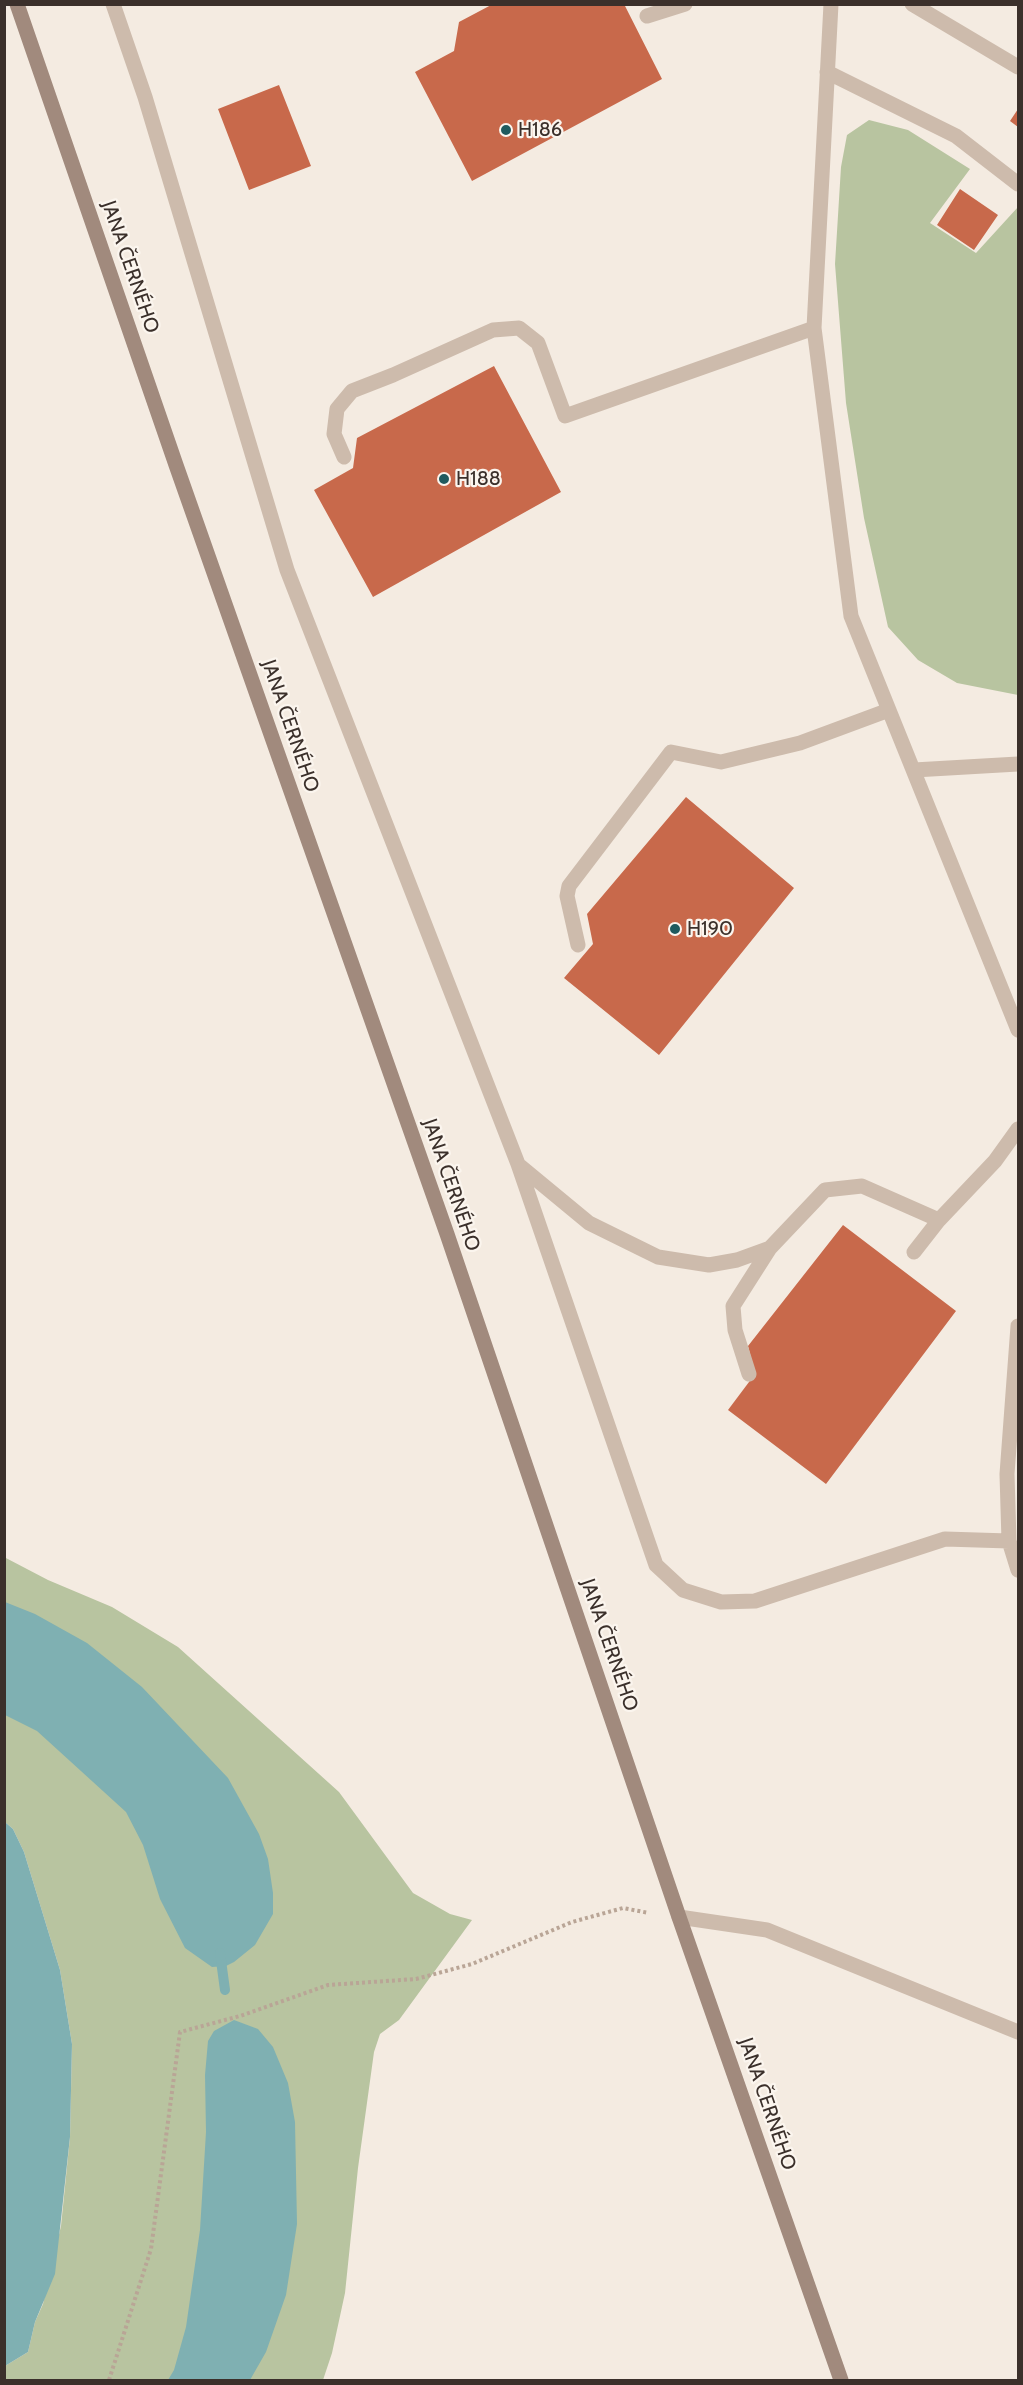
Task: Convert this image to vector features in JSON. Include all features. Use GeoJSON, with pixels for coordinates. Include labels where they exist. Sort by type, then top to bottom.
{"type":"FeatureCollection","features":[{"type":"Feature","properties":{"kind":"street","name":"JANA ČERNÉHO"},"geometry":{"type":"LineString","coordinates":[[17,4],[179,476],[447,1234],[679,1917],[841,2380]]}},
{"type":"Feature","properties":{"kind":"street"},"geometry":{"type":"LineString","coordinates":[[112,4],[145,97],[287,570],[518,1164],[656,1565],[683,1590],[721,1602],[754,1601],[945,1539],[1009,1541]]}},
{"type":"Feature","properties":{"kind":"street"},"geometry":{"type":"LineString","coordinates":[[647,16],[685,4]]}},
{"type":"Feature","properties":{"kind":"street"},"geometry":{"type":"LineString","coordinates":[[831,4],[814,328],[851,616],[1018,1030]]}},
{"type":"Feature","properties":{"kind":"street"},"geometry":{"type":"LineString","coordinates":[[912,4],[1018,67]]}},
{"type":"Feature","properties":{"kind":"street"},"geometry":{"type":"LineString","coordinates":[[827,72],[956,136],[1018,184]]}},
{"type":"Feature","properties":{"kind":"street"},"geometry":{"type":"LineString","coordinates":[[344,457],[334,434],[337,409],[352,391],[493,330],[519,328],[538,343],[565,416],[814,328]]}},
{"type":"Feature","properties":{"kind":"street"},"geometry":{"type":"LineString","coordinates":[[578,945],[567,896],[569,886],[671,752],[721,762],[800,743],[890,710]]}},
{"type":"Feature","properties":{"kind":"street"},"geometry":{"type":"LineString","coordinates":[[914,770],[1018,764]]}},
{"type":"Feature","properties":{"kind":"street"},"geometry":{"type":"LineString","coordinates":[[914,1252],[939,1220],[995,1161],[1018,1129]]}},
{"type":"Feature","properties":{"kind":"street"},"geometry":{"type":"LineString","coordinates":[[518,1164],[589,1223],[658,1257],[710,1265],[737,1260],[770,1248]]}},
{"type":"Feature","properties":{"kind":"street"},"geometry":{"type":"LineString","coordinates":[[749,1374],[735,1330],[733,1306],[770,1248],[825,1190],[862,1186],[939,1220]]}},
{"type":"Feature","properties":{"kind":"street"},"geometry":{"type":"LineString","coordinates":[[1018,1326],[1007,1474],[1009,1541],[1018,1570]]}},
{"type":"Feature","properties":{"kind":"street"},"geometry":{"type":"LineString","coordinates":[[679,1917],[767,1930],[1018,2032]]}},
{"type":"Feature","properties":{"kind":"path"},"geometry":{"type":"LineString","coordinates":[[109,2380],[151,2249],[180,2032],[240,2016],[327,1986],[416,1979],[472,1964],[572,1922],[623,1908],[679,1917]]}},
{"type":"Feature","properties":{"kind":"green space"},"geometry":{"type":"Polygon","coordinates":[[[869,120],[908,130],[970,169],[930,223],[976,253],[1018,207],[1018,695],[957,683],[918,660],[888,627],[864,518],[846,403],[835,264],[841,167],[847,135],[869,120]]]}},
{"type":"Feature","properties":{"kind":"green space"},"geometry":{"type":"Polygon","coordinates":[[[4,1557],[48,1580],[112,1607],[178,1647],[339,1792],[413,1893],[450,1914],[472,1920],[399,2020],[380,2034],[374,2052],[358,2168],[345,2293],[332,2353],[323,2380],[5,2380],[5,2366],[28,2352],[35,2322],[43,2304],[61,2226],[70,2137],[72,2044],[60,1970],[24,1852],[13,1829],[5,1822],[4,1557]]]}},
{"type":"Feature","properties":{"kind":"water"},"geometry":{"type":"Polygon","coordinates":[[[5,1602],[35,1614],[87,1643],[142,1687],[228,1778],[259,1834],[268,1859],[273,1893],[273,1914],[255,1945],[234,1962],[226,1966],[212,1967],[185,1948],[160,1899],[143,1845],[126,1812],[37,1731],[5,1715],[5,1602]]]}},
{"type":"Feature","properties":{"kind":"water"},"geometry":{"type":"Polygon","coordinates":[[[5,1822],[13,1829],[24,1852],[60,1970],[72,2044],[70,2137],[55,2274],[35,2322],[28,2352],[5,2366],[5,1822]]]}},
{"type":"Feature","properties":{"kind":"water"},"geometry":{"type":"Polygon","coordinates":[[[234,2020],[258,2029],[273,2047],[288,2083],[295,2122],[297,2224],[286,2295],[266,2352],[250,2380],[168,2380],[174,2370],[186,2327],[200,2230],[206,2132],[205,2075],[208,2041],[214,2031],[234,2020]]]}},
{"type":"Feature","properties":{"kind":"building","name":"H186"},"geometry":{"type":"Polygon","coordinates":[[[493,4],[624,4],[662,79],[472,181],[415,72],[454,51],[459,22],[493,4]]]}},
{"type":"Feature","properties":{"kind":"building"},"geometry":{"type":"Polygon","coordinates":[[[279,85],[311,166],[249,190],[218,109],[279,85]]]}},
{"type":"Feature","properties":{"kind":"building"},"geometry":{"type":"Polygon","coordinates":[[[1018,109],[1018,127],[1010,121],[1018,109]]]}},
{"type":"Feature","properties":{"kind":"building"},"geometry":{"type":"Polygon","coordinates":[[[960,189],[998,215],[974,250],[937,225],[960,189]]]}},
{"type":"Feature","properties":{"kind":"building","name":"H188"},"geometry":{"type":"Polygon","coordinates":[[[494,366],[561,492],[373,597],[314,490],[353,468],[357,438],[494,366]]]}},
{"type":"Feature","properties":{"kind":"building","name":"H190"},"geometry":{"type":"Polygon","coordinates":[[[686,797],[794,888],[659,1055],[564,978],[593,944],[587,914],[686,797]]]}},
{"type":"Feature","properties":{"kind":"building"},"geometry":{"type":"Polygon","coordinates":[[[843,1225],[956,1311],[826,1484],[728,1410],[755,1374],[748,1346],[843,1225]]]}},
{"type":"Feature","properties":{"kind":"waterway"},"geometry":{"type":"LineString","coordinates":[[220,1953],[225,1990]]}},
{"type":"Feature","properties":{"kind":"place","name":"H186"},"geometry":{"type":"Point","coordinates":[506,130]}},
{"type":"Feature","properties":{"kind":"place","name":"H188"},"geometry":{"type":"Point","coordinates":[444,479]}},
{"type":"Feature","properties":{"kind":"place","name":"H190"},"geometry":{"type":"Point","coordinates":[675,929]}}]}
